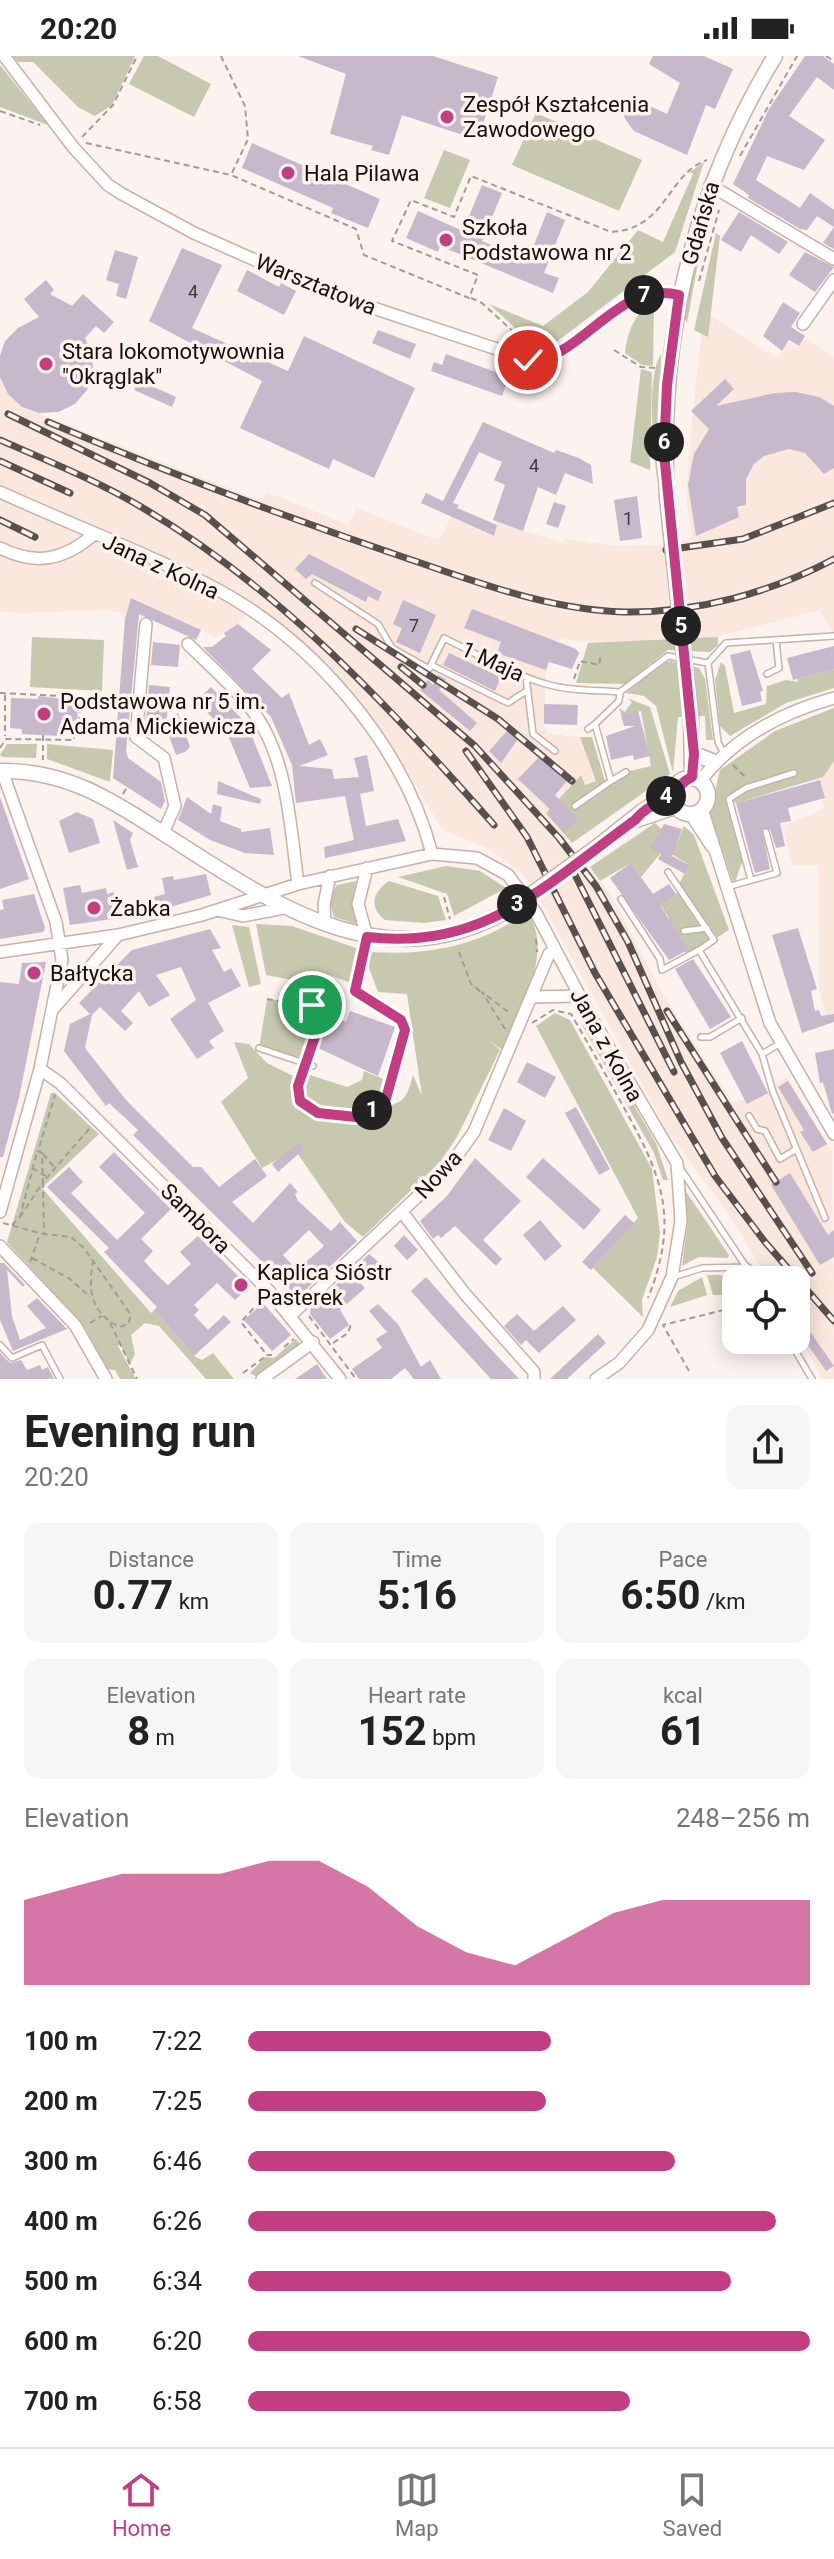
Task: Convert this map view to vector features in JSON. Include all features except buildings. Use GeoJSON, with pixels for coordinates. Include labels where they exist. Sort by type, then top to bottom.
{"type":"FeatureCollection","features":[{"type":"Feature","properties":{"kind":"street","name":"Warsztatowa"},"geometry":{"type":"LineString","coordinates":[[4,56],[57,128],[108,185],[194,233],[334,295],[523,360],[538,360],[555,353],[643,296],[660,291],[679,295]]}},
{"type":"Feature","properties":{"kind":"street","name":"Gdańska"},"geometry":{"type":"LineString","coordinates":[[694,754],[667,498],[667,385],[679,295],[710,185],[732,131],[775,56]]}},
{"type":"Feature","properties":{"kind":"street"},"geometry":{"type":"LineString","coordinates":[[710,185],[834,259]]}},
{"type":"Feature","properties":{"kind":"street"},"geometry":{"type":"LineString","coordinates":[[803,324],[834,280]]}},
{"type":"Feature","properties":{"kind":"street","name":"Jana z Kolna"},"geometry":{"type":"LineString","coordinates":[[0,492],[206,584],[252,611],[320,668],[356,707],[411,790],[432,854]]}},
{"type":"Feature","properties":{"kind":"street","name":"Jana z Kolna"},"geometry":{"type":"LineString","coordinates":[[0,548],[35,559],[53,558],[73,552],[93,535]]}},
{"type":"Feature","properties":{"kind":"street"},"geometry":{"type":"LineString","coordinates":[[146,624],[136,737],[164,758],[175,806],[163,833]]}},
{"type":"Feature","properties":{"kind":"street"},"geometry":{"type":"LineString","coordinates":[[188,644],[250,707],[263,728],[283,781],[298,884]]}},
{"type":"Feature","properties":{"kind":"street"},"geometry":{"type":"LineString","coordinates":[[674,800],[683,781],[697,778],[787,714],[834,698]]}},
{"type":"Feature","properties":{"kind":"street"},"geometry":{"type":"LineString","coordinates":[[697,812],[708,794],[697,778],[694,754],[723,759]]}},
{"type":"Feature","properties":{"kind":"street"},"geometry":{"type":"LineString","coordinates":[[0,1212],[40,1069],[55,1007],[62,960],[56,922],[1,771],[49,775],[87,786],[266,894],[325,925],[367,937],[421,941],[454,935],[515,906],[635,820],[646,806],[674,800],[697,812],[713,847],[770,1023],[834,1134]]}},
{"type":"Feature","properties":{"kind":"street","name":"Jana z Kolna"},"geometry":{"type":"LineString","coordinates":[[0,952],[118,935],[217,910],[298,884],[432,854],[477,858],[508,875],[536,913],[579,996],[677,1163]]}},
{"type":"Feature","properties":{"kind":"street"},"geometry":{"type":"LineString","coordinates":[[367,868],[358,904],[367,937]]}},
{"type":"Feature","properties":{"kind":"street"},"geometry":{"type":"LineString","coordinates":[[325,925],[324,904],[330,876]]}},
{"type":"Feature","properties":{"kind":"street"},"geometry":{"type":"LineString","coordinates":[[217,910],[243,916],[289,907]]}},
{"type":"Feature","properties":{"kind":"street"},"geometry":{"type":"LineString","coordinates":[[55,1007],[118,935]]}},
{"type":"Feature","properties":{"kind":"street","name":"Nowa"},"geometry":{"type":"LineString","coordinates":[[291,1315],[449,1167],[474,1132],[549,954],[555,950]]}},
{"type":"Feature","properties":{"kind":"street"},"geometry":{"type":"LineString","coordinates":[[533,997],[579,996]]}},
{"type":"Feature","properties":{"kind":"street","name":"Sambora"},"geometry":{"type":"LineString","coordinates":[[40,1069],[60,1083],[98,1119],[291,1315],[340,1379]]}},
{"type":"Feature","properties":{"kind":"street"},"geometry":{"type":"LineString","coordinates":[[596,1379],[619,1363],[648,1330],[672,1277],[681,1221],[677,1163]]}},
{"type":"Feature","properties":{"kind":"street"},"geometry":{"type":"LineString","coordinates":[[402,1212],[465,1294],[534,1372],[534,1379]]}},
{"type":"Feature","properties":{"kind":"street"},"geometry":{"type":"LineString","coordinates":[[0,1246],[75,1325],[106,1379]]}},
{"type":"Feature","properties":{"kind":"street"},"geometry":{"type":"LineString","coordinates":[[262,1379],[313,1342]]}},
{"type":"Feature","properties":{"kind":"lane","name":"1 Maja"},"geometry":{"type":"LineString","coordinates":[[315,583],[378,624],[392,648],[429,669],[444,638],[526,677],[571,688],[620,692]]}},
{"type":"Feature","properties":{"kind":"lane"},"geometry":{"type":"LineString","coordinates":[[723,759],[708,663],[726,643],[834,636]]}},
{"type":"Feature","properties":{"kind":"lane"},"geometry":{"type":"LineString","coordinates":[[767,674],[779,668],[776,641]]}},
{"type":"Feature","properties":{"kind":"lane"},"geometry":{"type":"LineString","coordinates":[[588,729],[619,701],[620,692],[668,656],[708,663]]}},
{"type":"Feature","properties":{"kind":"lane"},"geometry":{"type":"LineString","coordinates":[[431,665],[500,701],[508,703],[528,690]]}},
{"type":"Feature","properties":{"kind":"lane"},"geometry":{"type":"LineString","coordinates":[[526,677],[533,734],[555,751]]}},
{"type":"Feature","properties":{"kind":"lane"},"geometry":{"type":"LineString","coordinates":[[595,724],[611,781]]}},
{"type":"Feature","properties":{"kind":"lane"},"geometry":{"type":"LineString","coordinates":[[575,806],[626,772]]}},
{"type":"Feature","properties":{"kind":"lane"},"geometry":{"type":"LineString","coordinates":[[751,880],[729,799],[746,788],[794,773]]}},
{"type":"Feature","properties":{"kind":"lane"},"geometry":{"type":"LineString","coordinates":[[726,887],[777,873],[766,832]]}},
{"type":"Feature","properties":{"kind":"lane"},"geometry":{"type":"LineString","coordinates":[[621,899],[660,959],[662,970],[699,950],[714,940],[668,872]]}},
{"type":"Feature","properties":{"kind":"lane"},"geometry":{"type":"LineString","coordinates":[[684,931],[707,928]]}},
{"type":"Feature","properties":{"kind":"lane"},"geometry":{"type":"LineString","coordinates":[[334,986],[305,1063],[298,1093],[310,1111],[356,1117],[377,1107],[390,1095],[405,1030],[401,1020],[355,991],[367,937]]}},
{"type":"Feature","properties":{"kind":"lane"},"geometry":{"type":"LineString","coordinates":[[699,950],[762,1054],[795,1150],[825,1218]]}},
{"type":"Feature","properties":{"kind":"lane"},"geometry":{"type":"LineString","coordinates":[[701,1037],[710,1037],[742,1018]]}},
{"type":"Feature","properties":{"kind":"lane"},"geometry":{"type":"LineString","coordinates":[[762,1054],[782,1043]]}},
{"type":"Feature","properties":{"kind":"lane"},"geometry":{"type":"LineString","coordinates":[[259,1048],[313,1066]]}},
{"type":"Feature","properties":{"kind":"lane"},"geometry":{"type":"LineString","coordinates":[[749,1116],[757,1129],[765,1131],[780,1159],[795,1150]]}},
{"type":"Feature","properties":{"kind":"lane","name":"Jana z Kolna"},"geometry":{"type":"LineString","coordinates":[[677,1163],[747,1266]]}},
{"type":"Feature","properties":{"kind":"lane"},"geometry":{"type":"LineString","coordinates":[[672,1277],[702,1268],[722,1268]]}},
{"type":"Feature","properties":{"kind":"lane"},"geometry":{"type":"LineString","coordinates":[[0,1345],[12,1358],[42,1345],[60,1379]]}},
{"type":"Feature","properties":{"kind":"lane"},"geometry":{"type":"LineString","coordinates":[[797,1354],[812,1379]]}},
{"type":"Feature","properties":{"kind":"path"},"geometry":{"type":"LineString","coordinates":[[137,56],[113,105],[78,141],[231,175],[356,229],[364,255],[482,303],[535,351]]}},
{"type":"Feature","properties":{"kind":"path"},"geometry":{"type":"LineString","coordinates":[[221,56],[245,106],[248,139],[231,175]]}},
{"type":"Feature","properties":{"kind":"path"},"geometry":{"type":"LineString","coordinates":[[738,160],[797,56]]}},
{"type":"Feature","properties":{"kind":"path"},"geometry":{"type":"LineString","coordinates":[[826,56],[834,61]]}},
{"type":"Feature","properties":{"kind":"path"},"geometry":{"type":"LineString","coordinates":[[0,111],[57,128]]}},
{"type":"Feature","properties":{"kind":"path"},"geometry":{"type":"LineString","coordinates":[[469,298],[478,275],[392,241],[411,200],[454,217],[471,176],[611,232],[625,231],[644,224],[689,171],[707,160]]}},
{"type":"Feature","properties":{"kind":"path"},"geometry":{"type":"LineString","coordinates":[[697,286],[719,211]]}},
{"type":"Feature","properties":{"kind":"path"},"geometry":{"type":"LineString","coordinates":[[614,350],[641,367],[655,368]]}},
{"type":"Feature","properties":{"kind":"path"},"geometry":{"type":"LineString","coordinates":[[571,688],[580,661],[599,665],[601,654]]}},
{"type":"Feature","properties":{"kind":"path"},"geometry":{"type":"LineString","coordinates":[[0,693],[80,697],[79,733],[74,734],[74,740],[43,737],[6,739]]}},
{"type":"Feature","properties":{"kind":"path"},"geometry":{"type":"LineString","coordinates":[[0,748],[6,739],[5,694]]}},
{"type":"Feature","properties":{"kind":"path"},"geometry":{"type":"LineString","coordinates":[[43,737],[43,761]]}},
{"type":"Feature","properties":{"kind":"path"},"geometry":{"type":"LineString","coordinates":[[723,759],[739,773]]}},
{"type":"Feature","properties":{"kind":"path"},"geometry":{"type":"LineString","coordinates":[[122,795],[127,787]]}},
{"type":"Feature","properties":{"kind":"path"},"geometry":{"type":"LineString","coordinates":[[444,897],[449,916]]}},
{"type":"Feature","properties":{"kind":"path"},"geometry":{"type":"LineString","coordinates":[[459,952],[471,984],[515,1017]]}},
{"type":"Feature","properties":{"kind":"path"},"geometry":{"type":"LineString","coordinates":[[482,992],[508,1034]]}},
{"type":"Feature","properties":{"kind":"path"},"geometry":{"type":"LineString","coordinates":[[300,1003],[305,993],[312,1005],[323,1013]]}},
{"type":"Feature","properties":{"kind":"path"},"geometry":{"type":"LineString","coordinates":[[267,999],[312,1005]]}},
{"type":"Feature","properties":{"kind":"path"},"geometry":{"type":"LineString","coordinates":[[528,1024],[553,1010],[571,1014],[652,1158],[661,1185],[665,1232],[662,1256],[648,1299],[671,1312],[659,1332]]}},
{"type":"Feature","properties":{"kind":"path"},"geometry":{"type":"LineString","coordinates":[[20,1217],[32,1168],[40,1152],[60,1083]]}},
{"type":"Feature","properties":{"kind":"path"},"geometry":{"type":"LineString","coordinates":[[12,1225],[43,1182],[98,1119]]}},
{"type":"Feature","properties":{"kind":"path"},"geometry":{"type":"LineString","coordinates":[[40,1152],[55,1169]]}},
{"type":"Feature","properties":{"kind":"path"},"geometry":{"type":"LineString","coordinates":[[40,1152],[43,1174],[42,1234],[32,1258],[70,1279],[91,1298],[109,1322],[137,1379]]}},
{"type":"Feature","properties":{"kind":"path"},"geometry":{"type":"LineString","coordinates":[[32,1168],[48,1177]]}},
{"type":"Feature","properties":{"kind":"path"},"geometry":{"type":"LineString","coordinates":[[0,1222],[42,1234],[71,1237],[93,1261],[131,1315],[128,1324],[120,1327],[109,1322]]}},
{"type":"Feature","properties":{"kind":"path"},"geometry":{"type":"LineString","coordinates":[[91,1298],[89,1284],[93,1261]]}},
{"type":"Feature","properties":{"kind":"path"},"geometry":{"type":"LineString","coordinates":[[264,1297],[241,1322],[267,1355]]}},
{"type":"Feature","properties":{"kind":"path"},"geometry":{"type":"LineString","coordinates":[[663,1325],[722,1310]]}},
{"type":"Feature","properties":{"kind":"path"},"geometry":{"type":"LineString","coordinates":[[89,1324],[103,1315]]}},
{"type":"Feature","properties":{"kind":"path"},"geometry":{"type":"LineString","coordinates":[[308,1315],[356,1379]]}},
{"type":"Feature","properties":{"kind":"path"},"geometry":{"type":"LineString","coordinates":[[332,1343],[348,1333],[351,1324]]}},
{"type":"Feature","properties":{"kind":"path"},"geometry":{"type":"LineString","coordinates":[[663,1325],[689,1371]]}},
{"type":"Feature","properties":{"kind":"path"},"geometry":{"type":"LineString","coordinates":[[243,1373],[298,1336]]}},
{"type":"Feature","properties":{"kind":"shaded area"},"geometry":{"type":"Polygon","coordinates":[[[711,316],[777,358],[789,342],[798,348],[806,338],[834,357],[834,635],[820,610],[704,640],[623,644],[560,639],[546,670],[544,724],[548,734],[580,737],[597,782],[585,785],[581,776],[546,812],[611,895],[662,993],[734,1104],[787,1077],[832,1151],[834,1379],[822,1379],[809,1354],[810,1266],[760,1266],[725,1209],[670,1135],[532,886],[521,872],[489,849],[443,830],[381,729],[329,665],[253,607],[238,624],[216,637],[132,598],[125,619],[119,612],[107,610],[0,611],[0,377],[8,394],[22,407],[262,501],[266,492],[349,525],[356,508],[435,539],[443,535],[451,517],[493,536],[498,522],[563,543],[565,539],[618,546],[673,545],[692,537],[686,496],[703,320],[711,316]]]}},
{"type":"Feature","properties":{"kind":"shaded area"},"geometry":{"type":"Polygon","coordinates":[[[834,761],[834,1015],[826,1015],[819,990],[818,865],[793,865],[782,826],[824,809],[819,780],[834,761]]]}},
{"type":"Feature","properties":{"kind":"green space"},"geometry":{"type":"Polygon","coordinates":[[[13,56],[135,56],[112,105],[95,116],[78,107],[33,62],[18,62],[13,56]]]}},
{"type":"Feature","properties":{"kind":"green space"},"geometry":{"type":"Polygon","coordinates":[[[144,56],[158,56],[211,84],[194,117],[129,84],[144,56]]]}},
{"type":"Feature","properties":{"kind":"green space"},"geometry":{"type":"Polygon","coordinates":[[[0,65],[48,125],[0,107],[0,65]]]}},
{"type":"Feature","properties":{"kind":"green space"},"geometry":{"type":"Polygon","coordinates":[[[536,113],[642,160],[619,211],[512,165],[536,113]]]}},
{"type":"Feature","properties":{"kind":"green space"},"geometry":{"type":"Polygon","coordinates":[[[444,150],[470,160],[450,208],[424,198],[444,150]]]}},
{"type":"Feature","properties":{"kind":"green space"},"geometry":{"type":"Polygon","coordinates":[[[704,162],[675,252],[551,346],[539,350],[489,304],[543,326],[588,292],[638,230],[663,242],[693,174],[690,172],[704,162]]]}},
{"type":"Feature","properties":{"kind":"green space"},"geometry":{"type":"Polygon","coordinates":[[[718,196],[697,268],[687,323],[683,316],[713,200],[718,196]]]}},
{"type":"Feature","properties":{"kind":"green space"},"geometry":{"type":"Polygon","coordinates":[[[716,233],[720,236],[708,337],[694,330],[716,233]]]}},
{"type":"Feature","properties":{"kind":"green space"},"geometry":{"type":"Polygon","coordinates":[[[654,302],[653,366],[642,365],[625,353],[626,345],[637,317],[654,302]]]}},
{"type":"Feature","properties":{"kind":"green space"},"geometry":{"type":"Polygon","coordinates":[[[661,354],[658,483],[652,398],[656,365],[661,354]]]}},
{"type":"Feature","properties":{"kind":"green space"},"geometry":{"type":"Polygon","coordinates":[[[641,369],[652,372],[650,470],[630,462],[641,369]]]}},
{"type":"Feature","properties":{"kind":"green space"},"geometry":{"type":"Polygon","coordinates":[[[32,637],[104,640],[102,691],[30,687],[32,637]]]}},
{"type":"Feature","properties":{"kind":"green space"},"geometry":{"type":"Polygon","coordinates":[[[718,637],[718,645],[710,652],[668,650],[625,684],[576,683],[588,643],[718,637]]]}},
{"type":"Feature","properties":{"kind":"green space"},"geometry":{"type":"Polygon","coordinates":[[[671,661],[699,668],[705,679],[713,740],[706,740],[705,716],[678,717],[673,773],[656,706],[644,696],[626,693],[661,663],[671,661]]]}},
{"type":"Feature","properties":{"kind":"green space"},"geometry":{"type":"Polygon","coordinates":[[[721,662],[725,666],[734,713],[766,704],[767,686],[786,680],[798,682],[797,679],[834,669],[834,688],[786,703],[730,736],[720,726],[715,680],[721,662]]]}},
{"type":"Feature","properties":{"kind":"green space"},"geometry":{"type":"Polygon","coordinates":[[[627,698],[650,707],[670,774],[572,843],[546,813],[581,775],[585,785],[596,781],[580,737],[592,737],[606,784],[626,772],[651,766],[641,711],[621,715],[619,708],[625,712],[632,702],[627,698]]]}},
{"type":"Feature","properties":{"kind":"green space"},"geometry":{"type":"Polygon","coordinates":[[[834,708],[834,761],[823,777],[736,803],[730,799],[744,856],[734,885],[710,813],[720,770],[775,731],[834,708]]]}},
{"type":"Feature","properties":{"kind":"green space"},"geometry":{"type":"Polygon","coordinates":[[[7,744],[37,744],[36,758],[3,757],[0,755],[7,744]]]}},
{"type":"Feature","properties":{"kind":"green space"},"geometry":{"type":"Polygon","coordinates":[[[47,744],[113,750],[110,782],[47,759],[47,744]]]}},
{"type":"Feature","properties":{"kind":"green space"},"geometry":{"type":"Polygon","coordinates":[[[655,823],[677,843],[684,826],[694,835],[729,930],[688,956],[664,922],[669,918],[659,903],[681,891],[678,886],[689,865],[664,849],[641,877],[631,863],[600,881],[590,867],[655,823]]]}},
{"type":"Feature","properties":{"kind":"green space"},"geometry":{"type":"Polygon","coordinates":[[[446,866],[480,871],[506,888],[454,916],[447,894],[398,877],[446,866]]]}},
{"type":"Feature","properties":{"kind":"green space"},"geometry":{"type":"Polygon","coordinates":[[[356,881],[352,906],[360,925],[334,917],[329,899],[337,885],[356,881]]]}},
{"type":"Feature","properties":{"kind":"green space"},"geometry":{"type":"Polygon","coordinates":[[[389,881],[438,896],[446,920],[424,923],[385,920],[376,910],[375,899],[389,881]]]}},
{"type":"Feature","properties":{"kind":"green space"},"geometry":{"type":"Polygon","coordinates":[[[526,911],[535,927],[538,944],[536,962],[532,981],[502,1050],[489,1040],[500,1050],[457,1137],[440,1162],[363,1237],[345,1222],[295,1150],[262,1168],[221,1102],[248,1078],[234,1042],[249,1044],[267,1063],[293,1076],[294,1095],[300,1108],[310,1117],[339,1121],[372,1114],[403,1099],[413,1075],[422,1096],[407,994],[378,992],[369,968],[370,952],[411,952],[452,946],[492,933],[526,911]]]}},
{"type":"Feature","properties":{"kind":"green space"},"geometry":{"type":"Polygon","coordinates":[[[256,924],[292,926],[365,951],[357,985],[329,975],[324,986],[266,975],[256,924]]]}},
{"type":"Feature","properties":{"kind":"green space"},"geometry":{"type":"Polygon","coordinates":[[[232,925],[249,927],[261,984],[249,987],[232,925]]]}},
{"type":"Feature","properties":{"kind":"green space"},"geometry":{"type":"Polygon","coordinates":[[[267,999],[312,1005],[323,1013],[305,1062],[313,1066],[310,1075],[347,1087],[362,1080],[364,1071],[393,1083],[386,1096],[361,1113],[346,1116],[316,1112],[305,1104],[298,1093],[304,1063],[259,1048],[267,999]]]}},
{"type":"Feature","properties":{"kind":"green space"},"geometry":{"type":"Polygon","coordinates":[[[555,1013],[570,1020],[652,1169],[660,1233],[657,1257],[642,1300],[643,1317],[593,1268],[638,1218],[536,1026],[555,1013]]]}},
{"type":"Feature","properties":{"kind":"green space"},"geometry":{"type":"Polygon","coordinates":[[[586,1023],[656,1143],[668,1180],[663,1180],[654,1153],[582,1025],[586,1023]]]}},
{"type":"Feature","properties":{"kind":"green space"},"geometry":{"type":"Polygon","coordinates":[[[51,1093],[55,1093],[99,1134],[42,1188],[151,1313],[154,1310],[194,1356],[202,1360],[213,1353],[234,1379],[206,1379],[159,1326],[145,1323],[131,1335],[135,1354],[130,1364],[120,1344],[118,1346],[136,1379],[120,1379],[115,1370],[104,1369],[85,1328],[7,1242],[51,1093]]]}},
{"type":"Feature","properties":{"kind":"green space"},"geometry":{"type":"Polygon","coordinates":[[[685,1190],[729,1255],[728,1258],[699,1257],[682,1266],[688,1221],[685,1190]]]}},
{"type":"Feature","properties":{"kind":"green space"},"geometry":{"type":"Polygon","coordinates":[[[707,1275],[721,1275],[722,1295],[713,1295],[707,1275]]]}},
{"type":"Feature","properties":{"kind":"green space"},"geometry":{"type":"Polygon","coordinates":[[[702,1277],[707,1295],[670,1307],[678,1291],[702,1277]]]}},
{"type":"Feature","properties":{"kind":"green space"},"geometry":{"type":"Polygon","coordinates":[[[296,1339],[300,1344],[296,1350],[257,1377],[250,1373],[265,1357],[274,1358],[296,1339]]]}},
{"type":"Feature","properties":{"kind":"railway"},"geometry":{"type":"LineString","coordinates":[[8,414],[150,483],[205,515],[475,746],[559,838],[596,886],[628,942],[681,1062],[722,1138],[812,1273]]}},
{"type":"Feature","properties":{"kind":"railway"},"geometry":{"type":"LineString","coordinates":[[48,422],[316,526],[486,585],[568,606],[624,612],[706,605],[759,591],[834,559]]}},
{"type":"Feature","properties":{"kind":"railway"},"geometry":{"type":"LineString","coordinates":[[0,440],[126,498],[241,575],[286,612],[373,694],[494,825]]}},
{"type":"Feature","properties":{"kind":"railway"},"geometry":{"type":"LineString","coordinates":[[0,461],[70,493]]}},
{"type":"Feature","properties":{"kind":"railway"},"geometry":{"type":"LineString","coordinates":[[666,550],[743,539],[834,503]]}},
{"type":"Feature","properties":{"kind":"railway"},"geometry":{"type":"LineString","coordinates":[[0,520],[35,537]]}},
{"type":"Feature","properties":{"kind":"railway"},"geometry":{"type":"LineString","coordinates":[[356,629],[498,719],[572,781]]}},
{"type":"Feature","properties":{"kind":"railway"},"geometry":{"type":"LineString","coordinates":[[401,667],[423,685]]}},
{"type":"Feature","properties":{"kind":"railway"},"geometry":{"type":"LineString","coordinates":[[466,751],[527,837],[595,973],[715,1176],[765,1242],[834,1321]]}},
{"type":"Feature","properties":{"kind":"railway"},"geometry":{"type":"LineString","coordinates":[[570,865],[674,1072]]}},
{"type":"Feature","properties":{"kind":"railway"},"geometry":{"type":"LineString","coordinates":[[667,1011],[776,1182]]}},
{"type":"Feature","properties":{"kind":"place","name":"Zespół Kształcenia Zawodowego"},"geometry":{"type":"Point","coordinates":[447,117]}},
{"type":"Feature","properties":{"kind":"place","name":"Hala Pilawa"},"geometry":{"type":"Point","coordinates":[288,173]}},
{"type":"Feature","properties":{"kind":"place","name":"Szkoła Podstawowa nr 2"},"geometry":{"type":"Point","coordinates":[446,240]}},
{"type":"Feature","properties":{"kind":"place","name":"Stara lokomotywownia \"Okrąglak\""},"geometry":{"type":"Point","coordinates":[46,364]}},
{"type":"Feature","properties":{"kind":"place","name":"Podstawowa nr 5 im. Adama Mickiewicza"},"geometry":{"type":"Point","coordinates":[44,714]}},
{"type":"Feature","properties":{"kind":"place","name":"Żabka"},"geometry":{"type":"Point","coordinates":[94,908]}},
{"type":"Feature","properties":{"kind":"place","name":"Bałtycka"},"geometry":{"type":"Point","coordinates":[34,973]}},
{"type":"Feature","properties":{"kind":"place","name":"Kaplica Sióstr Pasterek"},"geometry":{"type":"Point","coordinates":[241,1285]}},
{"type":"Feature","properties":{"kind":"route"},"geometry":{"type":"LineString","coordinates":[[312,1005],[323,1013],[298,1086],[300,1101],[310,1111],[318,1113],[356,1117],[368,1113],[390,1095],[405,1030],[401,1020],[355,991],[367,937],[421,941],[454,935],[481,925],[515,906],[635,820],[646,806],[673,793],[683,781],[692,777],[694,754],[664,453],[667,385],[679,295],[660,291],[630,301],[555,353],[538,360],[528,360]]}}]}
